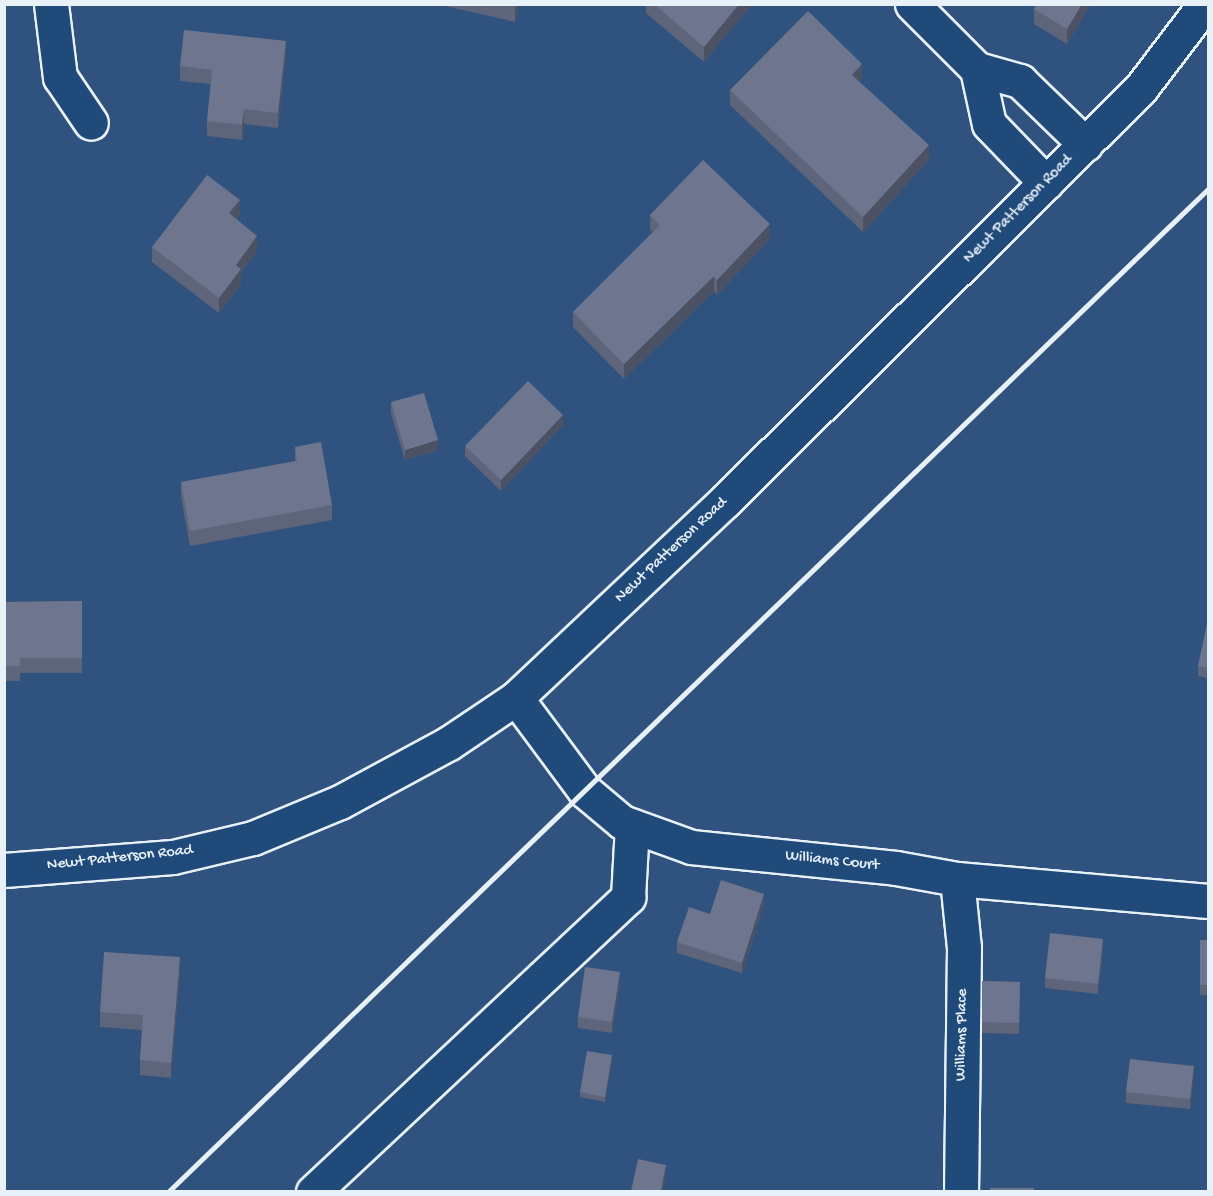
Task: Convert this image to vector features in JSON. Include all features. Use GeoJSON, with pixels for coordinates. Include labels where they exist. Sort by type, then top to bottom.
{"type":"FeatureCollection","features":[{"type":"Feature","properties":{"kind":"street"},"geometry":{"type":"LineString","coordinates":[[51,4],[60,77],[91,123]]}},
{"type":"Feature","properties":{"kind":"street"},"geometry":{"type":"LineString","coordinates":[[912,4],[977,69],[1020,81],[1085,144]]}},
{"type":"Feature","properties":{"kind":"street","name":"Newt Patterson Road"},"geometry":{"type":"LineString","coordinates":[[4,870],[173,857],[253,838],[340,802],[449,743],[516,698],[725,501],[1142,87],[1205,4]]}},
{"type":"Feature","properties":{"kind":"street"},"geometry":{"type":"LineString","coordinates":[[977,69],[989,124],[1046,183]]}},
{"type":"Feature","properties":{"kind":"street","name":"Williams Court"},"geometry":{"type":"LineString","coordinates":[[516,698],[585,791],[622,822],[691,847],[896,868],[957,879],[1209,902]]}},
{"type":"Feature","properties":{"kind":"street"},"geometry":{"type":"LineString","coordinates":[[313,1191],[628,897],[632,826]]}},
{"type":"Feature","properties":{"kind":"street","name":"Williams Place"},"geometry":{"type":"LineString","coordinates":[[957,879],[964,948],[961,1191]]}},
{"type":"Feature","properties":{"kind":"building"},"geometry":{"type":"Polygon","coordinates":[[[654,4],[739,4],[704,47],[654,4]]]}},
{"type":"Feature","properties":{"kind":"building"},"geometry":{"type":"Polygon","coordinates":[[[1037,4],[1082,4],[1067,29],[1034,9],[1037,4]]]}},
{"type":"Feature","properties":{"kind":"building"},"geometry":{"type":"Polygon","coordinates":[[[808,11],[862,64],[852,75],[929,145],[863,217],[730,90],[808,11]]]}},
{"type":"Feature","properties":{"kind":"building"},"geometry":{"type":"Polygon","coordinates":[[[184,30],[286,41],[278,113],[244,109],[242,125],[207,121],[212,70],[180,66],[184,30]]]}},
{"type":"Feature","properties":{"kind":"building"},"geometry":{"type":"Polygon","coordinates":[[[703,160],[770,224],[717,280],[714,276],[624,364],[573,312],[660,225],[650,215],[703,160]]]}},
{"type":"Feature","properties":{"kind":"building"},"geometry":{"type":"Polygon","coordinates":[[[207,175],[240,200],[229,213],[257,236],[236,265],[241,269],[219,298],[152,247],[207,175]]]}},
{"type":"Feature","properties":{"kind":"building"},"geometry":{"type":"Polygon","coordinates":[[[528,381],[563,415],[501,480],[465,446],[528,381]]]}},
{"type":"Feature","properties":{"kind":"building"},"geometry":{"type":"Polygon","coordinates":[[[424,393],[438,440],[405,450],[391,402],[424,393]]]}},
{"type":"Feature","properties":{"kind":"building"},"geometry":{"type":"Polygon","coordinates":[[[321,442],[332,505],[190,531],[181,482],[297,461],[295,447],[321,442]]]}},
{"type":"Feature","properties":{"kind":"building"},"geometry":{"type":"Polygon","coordinates":[[[82,601],[82,658],[20,658],[20,666],[4,666],[4,602],[82,601]]]}},
{"type":"Feature","properties":{"kind":"building"},"geometry":{"type":"Polygon","coordinates":[[[1209,619],[1209,668],[1198,666],[1209,619]]]}},
{"type":"Feature","properties":{"kind":"building"},"geometry":{"type":"Polygon","coordinates":[[[721,880],[764,894],[742,963],[677,942],[689,907],[710,914],[721,880]]]}},
{"type":"Feature","properties":{"kind":"building"},"geometry":{"type":"Polygon","coordinates":[[[1050,933],[1103,939],[1098,984],[1045,978],[1050,933]]]}},
{"type":"Feature","properties":{"kind":"building"},"geometry":{"type":"Polygon","coordinates":[[[1200,940],[1209,940],[1209,985],[1200,985],[1200,940]]]}},
{"type":"Feature","properties":{"kind":"building"},"geometry":{"type":"Polygon","coordinates":[[[104,952],[180,957],[171,1063],[140,1060],[143,1015],[100,1012],[104,952]]]}},
{"type":"Feature","properties":{"kind":"building"},"geometry":{"type":"Polygon","coordinates":[[[585,967],[620,972],[612,1022],[578,1017],[585,967]]]}},
{"type":"Feature","properties":{"kind":"building"},"geometry":{"type":"Polygon","coordinates":[[[982,981],[1020,982],[1019,1023],[982,1022],[982,981]]]}},
{"type":"Feature","properties":{"kind":"building"},"geometry":{"type":"Polygon","coordinates":[[[587,1051],[612,1055],[605,1097],[580,1092],[587,1051]]]}},
{"type":"Feature","properties":{"kind":"building"},"geometry":{"type":"Polygon","coordinates":[[[1130,1059],[1194,1066],[1190,1099],[1126,1092],[1130,1059]]]}},
{"type":"Feature","properties":{"kind":"building"},"geometry":{"type":"Polygon","coordinates":[[[638,1159],[666,1165],[661,1191],[631,1191],[638,1159]]]}},
{"type":"Feature","properties":{"kind":"building"},"geometry":{"type":"Polygon","coordinates":[[[990,1188],[1034,1188],[1034,1191],[990,1191],[990,1188]]]}},
{"type":"Feature","properties":{"kind":"railway"},"geometry":{"type":"LineString","coordinates":[[168,1192],[1208,189]]}}]}
